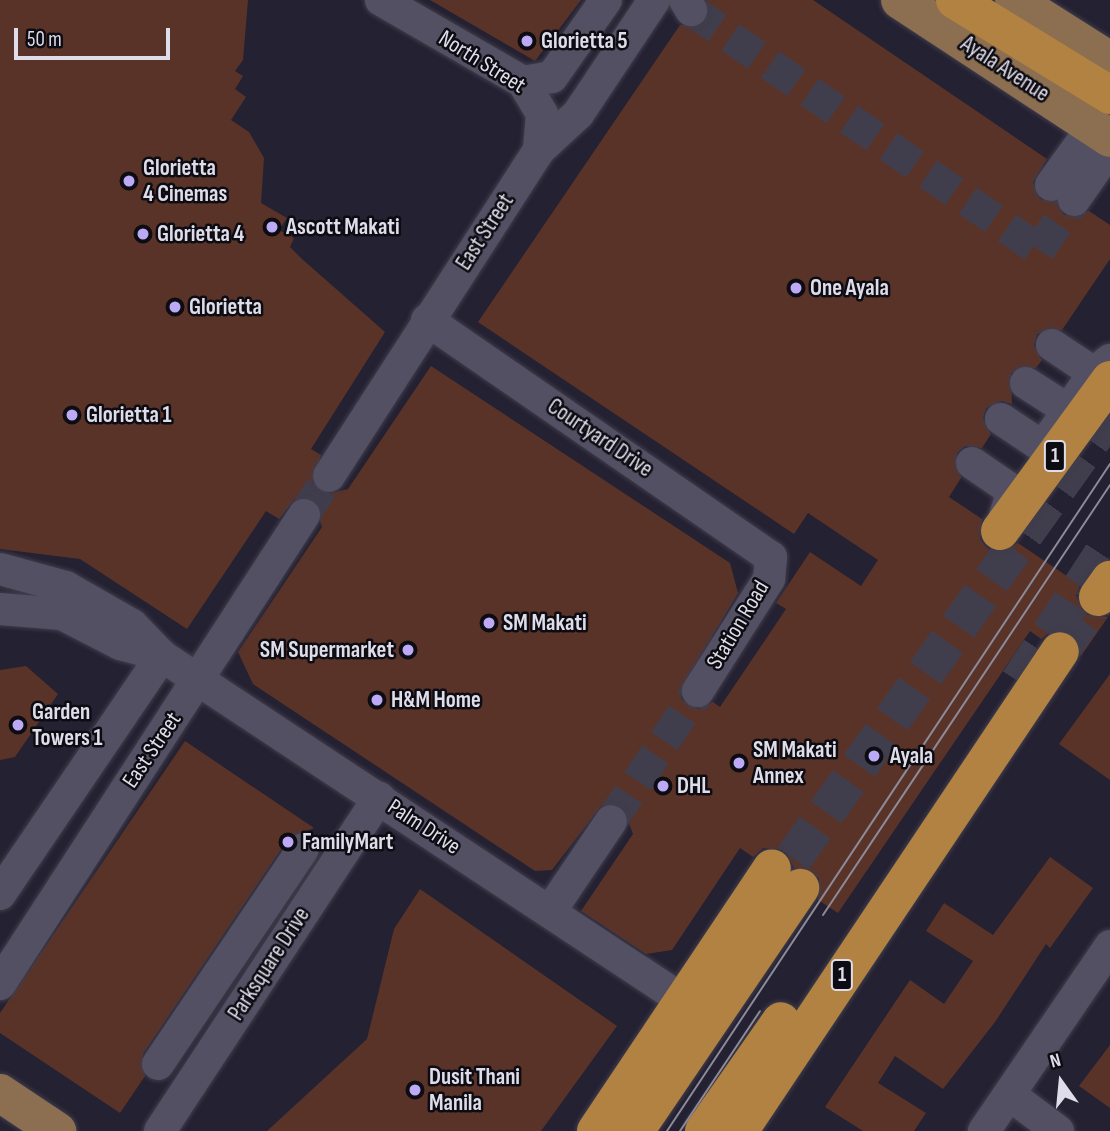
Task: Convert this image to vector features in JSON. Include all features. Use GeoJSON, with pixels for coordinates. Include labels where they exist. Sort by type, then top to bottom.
{"type":"FeatureCollection","features":[{"type":"Feature","properties":{"kind":"highway"},"geometry":{"type":"LineString","coordinates":[[955,0],[1103,123]]}},
{"type":"Feature","properties":{"kind":"highway","name":"1"},"geometry":{"type":"LineString","coordinates":[[1000,531],[1105,371]]}},
{"type":"Feature","properties":{"kind":"highway","name":"1"},"geometry":{"type":"LineString","coordinates":[[739,1131],[1060,651]]}},
{"type":"Feature","properties":{"kind":"highway"},"geometry":{"type":"LineString","coordinates":[[704,1131],[859,909],[946,820]]}},
{"type":"Feature","properties":{"kind":"highway"},"geometry":{"type":"LineString","coordinates":[[596,1131],[684,1001],[786,878],[635,1131]]}},
{"type":"Feature","properties":{"kind":"main road","name":"Ayala Avenue"},"geometry":{"type":"LineString","coordinates":[[900,0],[1103,123]]}},
{"type":"Feature","properties":{"kind":"main road"},"geometry":{"type":"LineString","coordinates":[[1014,0],[1110,61]]}},
{"type":"Feature","properties":{"kind":"main road"},"geometry":{"type":"LineString","coordinates":[[0,1093],[57,1131]]}},
{"type":"Feature","properties":{"kind":"street","name":"North Street"},"geometry":{"type":"LineString","coordinates":[[381,0],[523,82],[542,114],[539,150]]}},
{"type":"Feature","properties":{"kind":"street"},"geometry":{"type":"LineString","coordinates":[[523,82],[552,77],[606,0]]}},
{"type":"Feature","properties":{"kind":"street","name":"East Street"},"geometry":{"type":"LineString","coordinates":[[328,476],[539,150],[578,114],[654,0]]}},
{"type":"Feature","properties":{"kind":"street"},"geometry":{"type":"LineString","coordinates":[[1061,192],[1096,168],[1103,123]]}},
{"type":"Feature","properties":{"kind":"street","name":"Courtyard Drive"},"geometry":{"type":"LineString","coordinates":[[427,320],[771,557]]}},
{"type":"Feature","properties":{"kind":"street"},"geometry":{"type":"LineString","coordinates":[[1001,419],[1043,447],[1068,410],[1105,371],[1052,345]]}},
{"type":"Feature","properties":{"kind":"street"},"geometry":{"type":"LineString","coordinates":[[1026,383],[1068,410]]}},
{"type":"Feature","properties":{"kind":"street"},"geometry":{"type":"LineString","coordinates":[[972,463],[1013,491],[1000,531]]}},
{"type":"Feature","properties":{"kind":"street","name":"East Street"},"geometry":{"type":"LineString","coordinates":[[0,984],[200,680],[304,515]]}},
{"type":"Feature","properties":{"kind":"street","name":"Station Road"},"geometry":{"type":"LineString","coordinates":[[698,691],[769,579],[771,557]]}},
{"type":"Feature","properties":{"kind":"street","name":"Palm Drive"},"geometry":{"type":"LineString","coordinates":[[0,569],[84,596],[132,625],[162,656],[379,797],[432,819],[551,910],[684,1001]]}},
{"type":"Feature","properties":{"kind":"street","name":"Palm Drive"},"geometry":{"type":"LineString","coordinates":[[0,609],[62,614],[120,644],[162,656]]}},
{"type":"Feature","properties":{"kind":"street","name":"East Street"},"geometry":{"type":"LineString","coordinates":[[0,894],[162,656]]}},
{"type":"Feature","properties":{"kind":"street","name":"Parksquare Drive"},"geometry":{"type":"LineString","coordinates":[[160,1131],[379,797]]}},
{"type":"Feature","properties":{"kind":"street"},"geometry":{"type":"LineString","coordinates":[[551,910],[611,821]]}},
{"type":"Feature","properties":{"kind":"street"},"geometry":{"type":"LineString","coordinates":[[158,1063],[303,849]]}},
{"type":"Feature","properties":{"kind":"street"},"geometry":{"type":"LineString","coordinates":[[984,1131],[1110,946]]}},
{"type":"Feature","properties":{"kind":"street"},"geometry":{"type":"LineString","coordinates":[[1010,1095],[1058,1131]]}},
{"type":"Feature","properties":{"kind":"building"},"geometry":{"type":"Polygon","coordinates":[[[0,0],[248,0],[243,60],[235,71],[243,76],[235,89],[246,97],[231,120],[249,132],[264,158],[261,203],[287,218],[279,230],[294,238],[290,247],[385,332],[311,449],[321,455],[313,485],[327,494],[348,489],[431,366],[730,563],[738,593],[680,690],[682,700],[698,709],[713,702],[720,707],[786,609],[776,603],[810,552],[861,586],[878,560],[808,513],[794,534],[478,322],[680,25],[701,25],[709,10],[706,0],[813,0],[1047,159],[1033,182],[1040,199],[1056,202],[1064,215],[1089,211],[1110,225],[1110,259],[1062,330],[1037,334],[1034,345],[1042,360],[1036,368],[1011,373],[1012,404],[1002,401],[986,408],[983,418],[991,434],[982,448],[965,446],[957,453],[961,478],[949,497],[982,519],[980,539],[987,548],[998,553],[1018,543],[1080,585],[1076,596],[1085,614],[1108,617],[1081,656],[1072,633],[1051,631],[1041,639],[1030,631],[838,913],[818,900],[819,878],[794,868],[785,850],[763,848],[753,857],[740,848],[672,950],[646,954],[581,911],[633,834],[622,806],[602,805],[552,870],[535,871],[253,684],[238,652],[322,527],[313,499],[295,499],[279,519],[266,511],[187,629],[80,559],[0,549],[0,0]]]}},
{"type":"Feature","properties":{"kind":"building","name":"Glorietta 5"},"geometry":{"type":"Polygon","coordinates":[[[430,0],[581,0],[535,61],[430,0]]]}},
{"type":"Feature","properties":{"kind":"building","name":"Garden Towers 1"},"geometry":{"type":"Polygon","coordinates":[[[26,666],[58,694],[15,757],[0,760],[0,670],[26,666]]]}},
{"type":"Feature","properties":{"kind":"building"},"geometry":{"type":"Polygon","coordinates":[[[1110,674],[1110,780],[1059,744],[1110,674]]]}},
{"type":"Feature","properties":{"kind":"building"},"geometry":{"type":"Polygon","coordinates":[[[185,741],[314,828],[288,839],[143,1054],[145,1076],[120,1113],[0,1033],[0,1013],[185,741]]]}},
{"type":"Feature","properties":{"kind":"building"},"geometry":{"type":"Polygon","coordinates":[[[1050,857],[1093,888],[1050,948],[1046,944],[995,1022],[943,1089],[895,1056],[878,1083],[926,1113],[914,1131],[863,1131],[825,1107],[910,980],[944,1004],[973,961],[926,931],[944,903],[993,935],[1050,857]]]}},
{"type":"Feature","properties":{"kind":"building"},"geometry":{"type":"Polygon","coordinates":[[[420,889],[617,1026],[541,1131],[267,1131],[367,1039],[394,929],[420,889]]]}},
{"type":"Feature","properties":{"kind":"building"},"geometry":{"type":"Polygon","coordinates":[[[1110,1045],[1110,1108],[1079,1086],[1110,1045]]]}},
{"type":"Feature","properties":{"kind":"tunnel"},"geometry":{"type":"LineString","coordinates":[[691,10],[1039,250],[1074,200]]}},
{"type":"Feature","properties":{"kind":"tunnel"},"geometry":{"type":"LineString","coordinates":[[760,905],[1110,414]]}},
{"type":"Feature","properties":{"kind":"tunnel"},"geometry":{"type":"LineString","coordinates":[[304,515],[329,476]]}},
{"type":"Feature","properties":{"kind":"tunnel"},"geometry":{"type":"LineString","coordinates":[[1019,682],[1110,543]]}},
{"type":"Feature","properties":{"kind":"tunnel"},"geometry":{"type":"LineString","coordinates":[[1060,651],[1098,597]]}},
{"type":"Feature","properties":{"kind":"tunnel"},"geometry":{"type":"LineString","coordinates":[[611,821],[698,691]]}},
{"type":"Feature","properties":{"kind":"tram line"},"geometry":{"type":"LineString","coordinates":[[667,1131],[1110,464]]}},
{"type":"Feature","properties":{"kind":"tram line"},"geometry":{"type":"LineString","coordinates":[[823,915],[1110,485]]}},
{"type":"Feature","properties":{"kind":"tram line"},"geometry":{"type":"LineString","coordinates":[[680,1131],[760,1011]]}},
{"type":"Feature","properties":{"kind":"place","name":"Glorietta 5"},"geometry":{"type":"Point","coordinates":[527,41]}},
{"type":"Feature","properties":{"kind":"place","name":"Glorietta 4 Cinemas"},"geometry":{"type":"Point","coordinates":[129,181]}},
{"type":"Feature","properties":{"kind":"place","name":"Ascott Makati"},"geometry":{"type":"Point","coordinates":[272,227]}},
{"type":"Feature","properties":{"kind":"place","name":"Glorietta 4"},"geometry":{"type":"Point","coordinates":[143,234]}},
{"type":"Feature","properties":{"kind":"place","name":"One Ayala"},"geometry":{"type":"Point","coordinates":[796,288]}},
{"type":"Feature","properties":{"kind":"place","name":"Glorietta"},"geometry":{"type":"Point","coordinates":[175,307]}},
{"type":"Feature","properties":{"kind":"place","name":"Glorietta 1"},"geometry":{"type":"Point","coordinates":[72,415]}},
{"type":"Feature","properties":{"kind":"place","name":"SM Makati"},"geometry":{"type":"Point","coordinates":[489,623]}},
{"type":"Feature","properties":{"kind":"place","name":"SM Supermarket"},"geometry":{"type":"Point","coordinates":[408,650]}},
{"type":"Feature","properties":{"kind":"place","name":"H&M Home"},"geometry":{"type":"Point","coordinates":[377,700]}},
{"type":"Feature","properties":{"kind":"place","name":"Garden Towers 1"},"geometry":{"type":"Point","coordinates":[18,725]}},
{"type":"Feature","properties":{"kind":"place","name":"Ayala"},"geometry":{"type":"Point","coordinates":[874,756]}},
{"type":"Feature","properties":{"kind":"place","name":"SM Makati Annex"},"geometry":{"type":"Point","coordinates":[739,763]}},
{"type":"Feature","properties":{"kind":"place","name":"DHL"},"geometry":{"type":"Point","coordinates":[663,786]}},
{"type":"Feature","properties":{"kind":"place","name":"FamilyMart"},"geometry":{"type":"Point","coordinates":[288,842]}},
{"type":"Feature","properties":{"kind":"place","name":"Dusit Thani Manila"},"geometry":{"type":"Point","coordinates":[415,1090]}}]}
